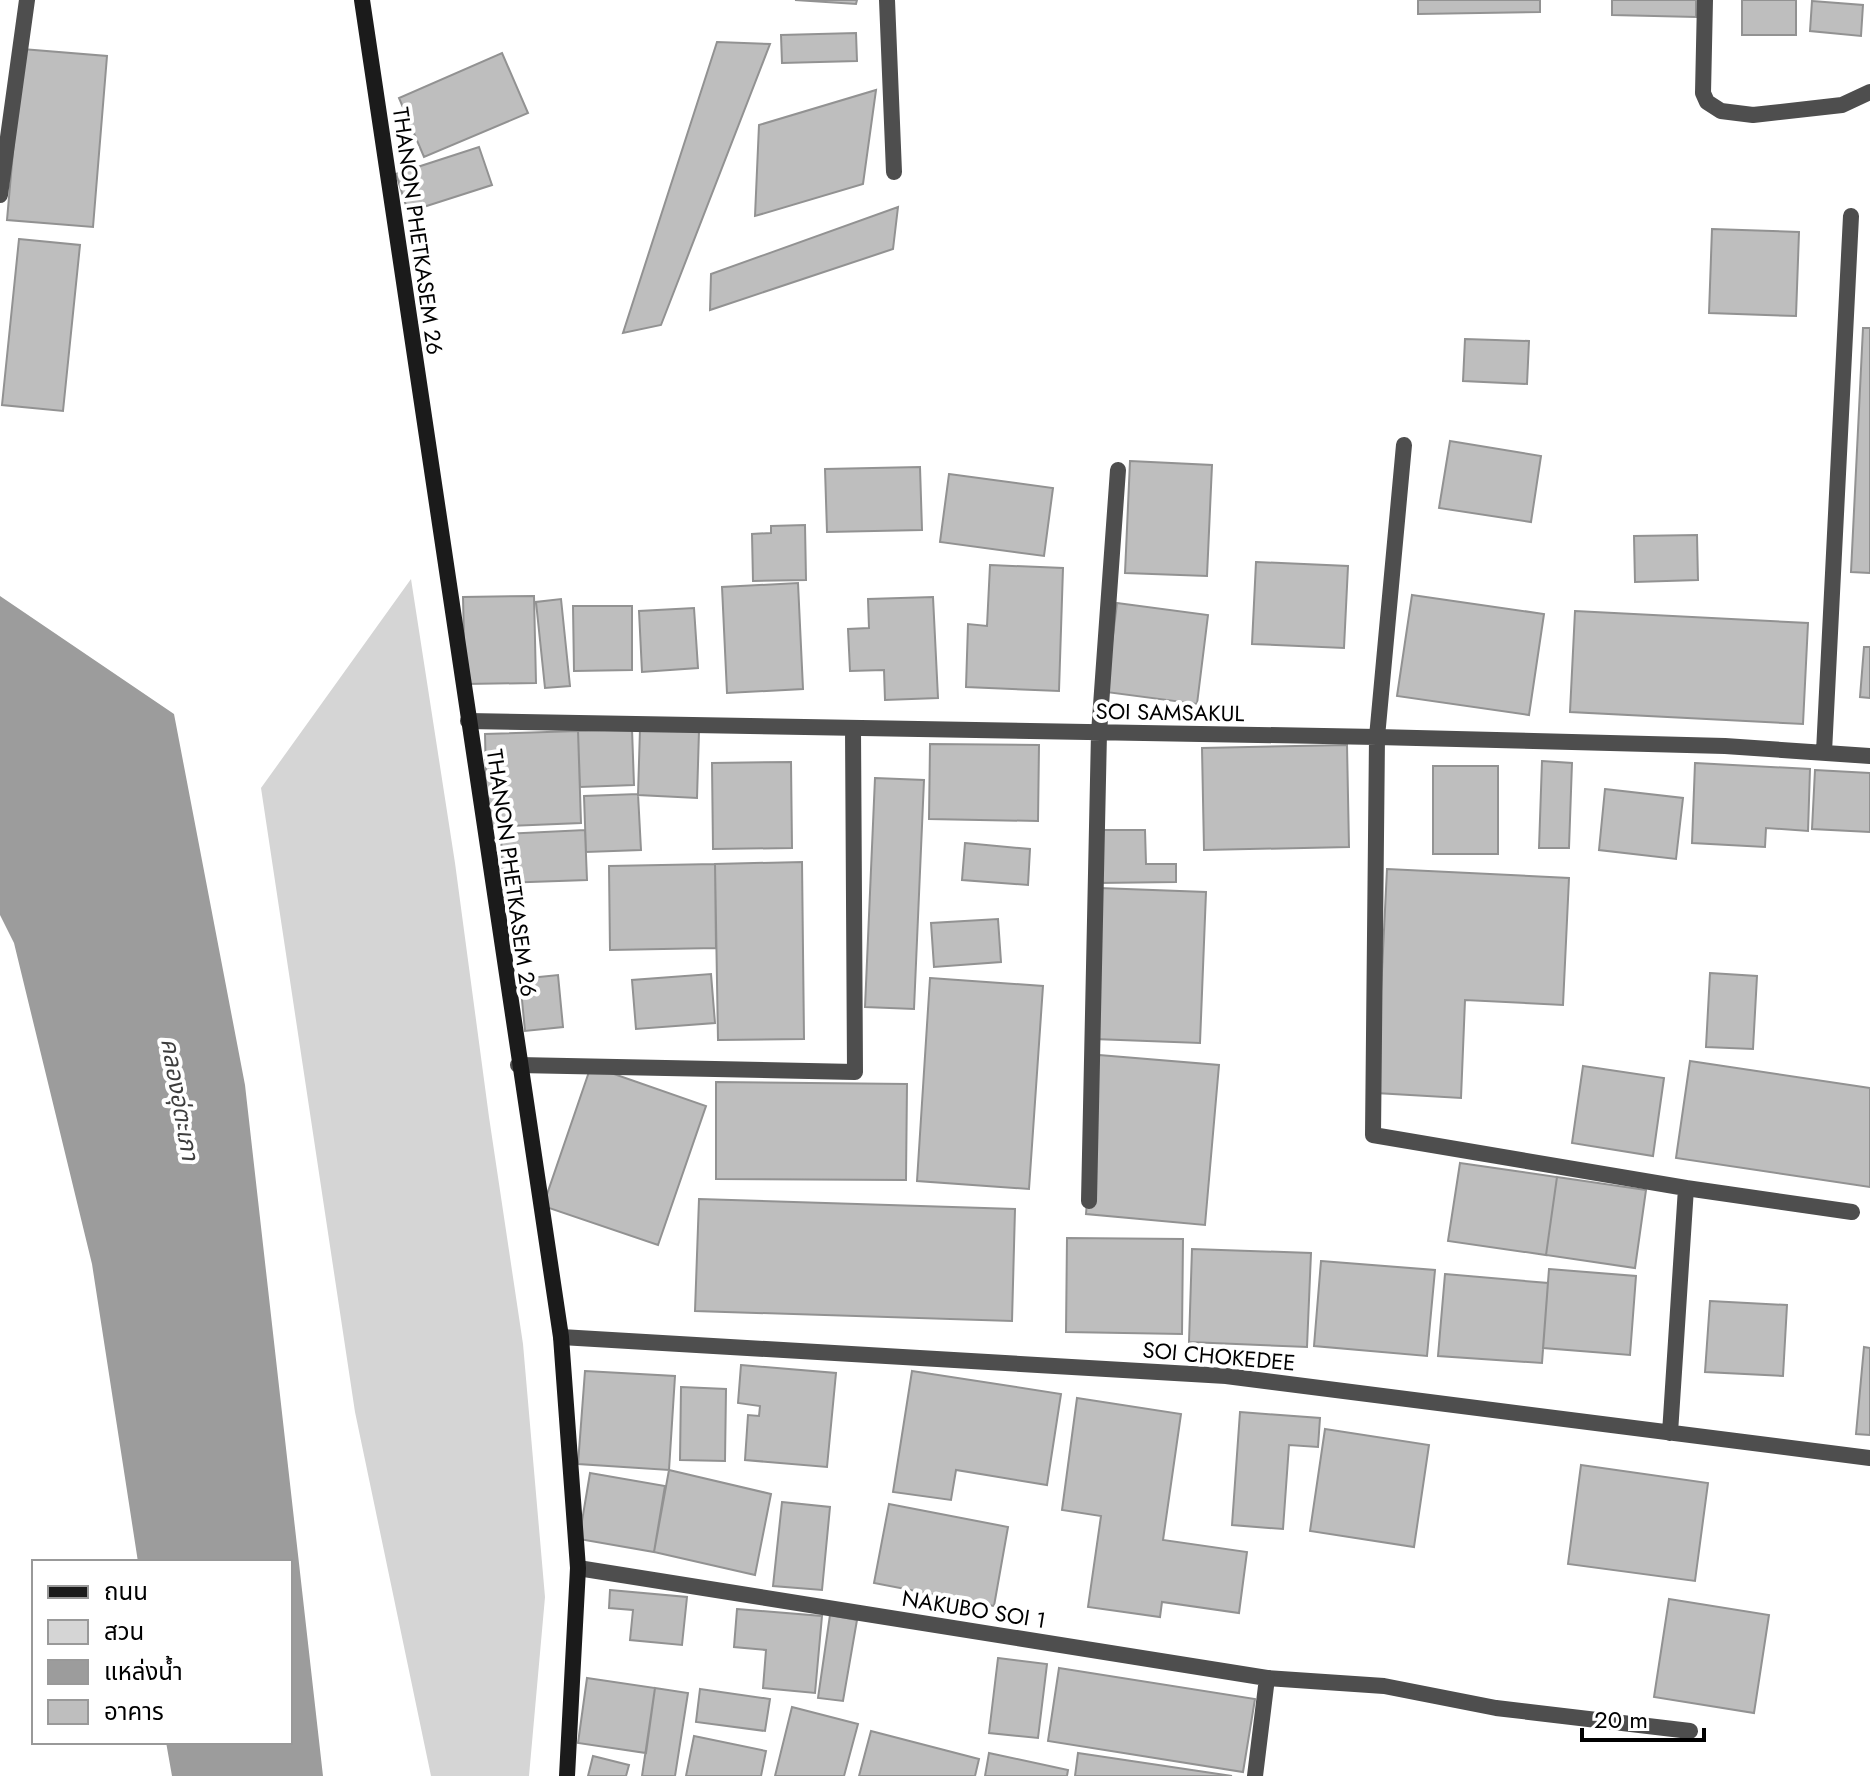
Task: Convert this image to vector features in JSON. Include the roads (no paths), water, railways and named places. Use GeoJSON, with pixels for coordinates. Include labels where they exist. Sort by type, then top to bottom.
{"type":"FeatureCollection","features":[{"type":"Feature","properties":{"kind":"street"},"geometry":{"type":"LineString","coordinates":[[0,195],[27,0]]}},
{"type":"Feature","properties":{"kind":"street","name":"THANON PHETKASEM 26"},"geometry":{"type":"LineString","coordinates":[[362,0],[518,1065],[561,1337],[578,1568],[567,1776]]}},
{"type":"Feature","properties":{"kind":"street"},"geometry":{"type":"LineString","coordinates":[[887,0],[894,172]]}},
{"type":"Feature","properties":{"kind":"street"},"geometry":{"type":"LineString","coordinates":[[1705,0],[1703,93],[1707,102],[1721,111],[1753,115],[1842,105],[1870,92]]}},
{"type":"Feature","properties":{"kind":"street"},"geometry":{"type":"LineString","coordinates":[[1824,752],[1851,216]]}},
{"type":"Feature","properties":{"kind":"street"},"geometry":{"type":"LineString","coordinates":[[1404,445],[1377,737],[1373,1135],[1686,1188],[1852,1212]]}},
{"type":"Feature","properties":{"kind":"street"},"geometry":{"type":"LineString","coordinates":[[1089,1201],[1099,733],[1118,470]]}},
{"type":"Feature","properties":{"kind":"street","name":"SOI SAMSAKUL"},"geometry":{"type":"LineString","coordinates":[[468,721],[1377,737],[1725,746],[1870,756]]}},
{"type":"Feature","properties":{"kind":"street"},"geometry":{"type":"LineString","coordinates":[[518,1065],[855,1072],[853,728]]}},
{"type":"Feature","properties":{"kind":"street"},"geometry":{"type":"LineString","coordinates":[[1670,1433],[1686,1188]]}},
{"type":"Feature","properties":{"kind":"street","name":"SOI CHOKEDEE"},"geometry":{"type":"LineString","coordinates":[[561,1337],[1226,1376],[1870,1458]]}},
{"type":"Feature","properties":{"kind":"street","name":"NAKUBO SOI 1"},"geometry":{"type":"LineString","coordinates":[[578,1568],[1267,1678],[1384,1686],[1496,1708],[1690,1731]]}},
{"type":"Feature","properties":{"kind":"street"},"geometry":{"type":"LineString","coordinates":[[1255,1776],[1267,1678]]}},
{"type":"Feature","properties":{"kind":"water","name":"คลองอุ่ตะเภา"},"geometry":{"type":"Polygon","coordinates":[[[0,596],[174,714],[245,1085],[323,1776],[172,1776],[166,1744],[292,1744],[292,1560],[138,1560],[92,1264],[14,943],[0,915],[0,596]]]}}]}
